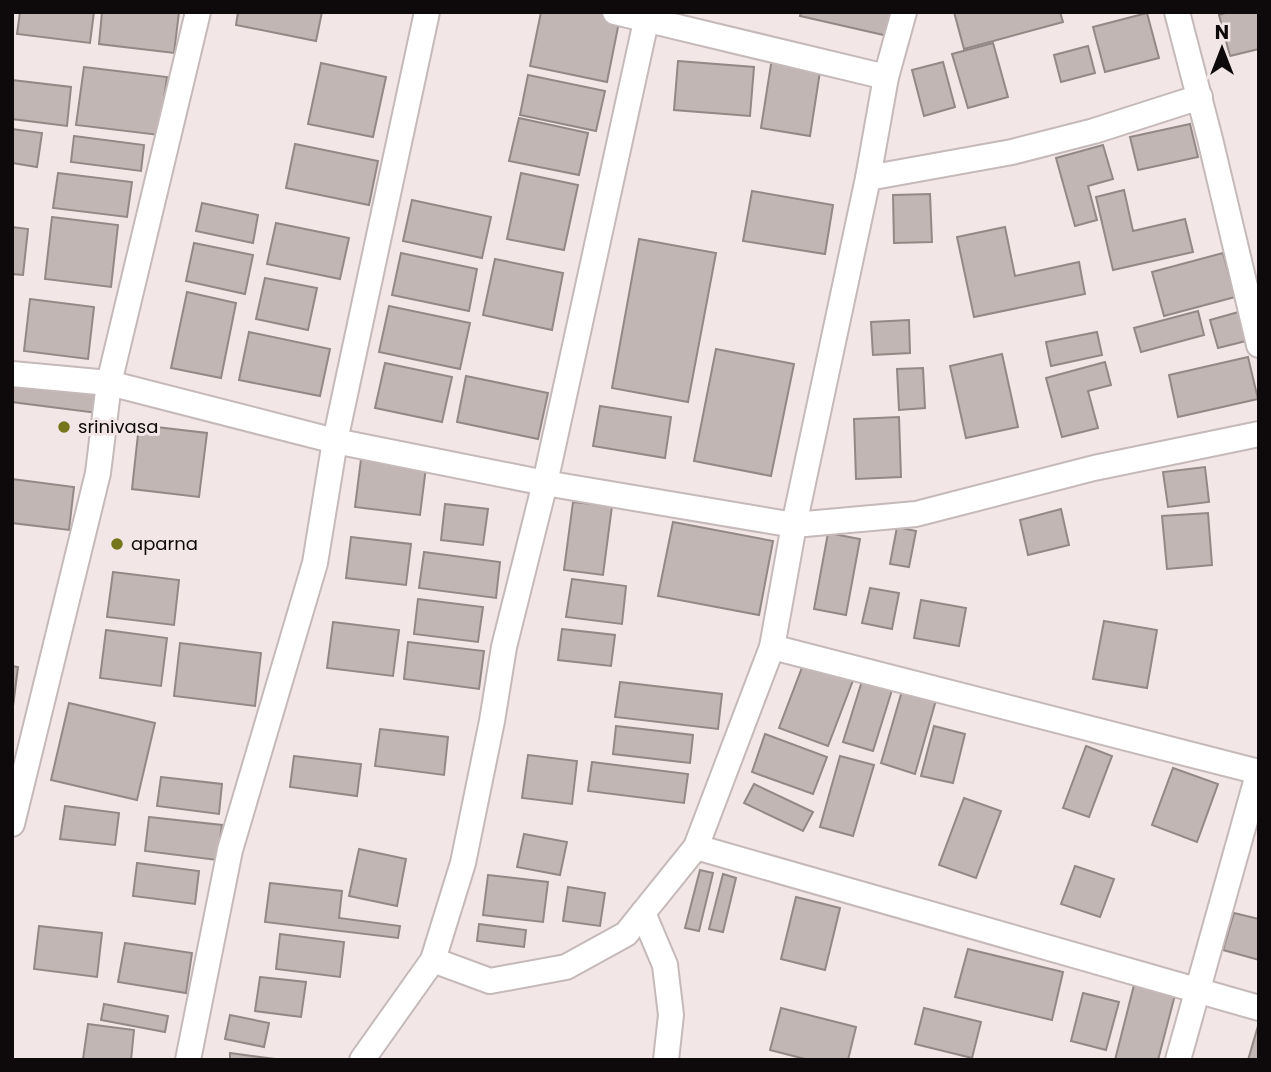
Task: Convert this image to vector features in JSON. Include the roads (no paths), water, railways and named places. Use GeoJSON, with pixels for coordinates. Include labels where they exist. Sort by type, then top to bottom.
{"type":"FeatureCollection","features":[{"type":"Feature","properties":{"kind":"street"},"geometry":{"type":"LineString","coordinates":[[12,824],[98,473],[109,383],[198,12]]}},
{"type":"Feature","properties":{"kind":"street"},"geometry":{"type":"LineString","coordinates":[[188,1060],[230,850],[315,564],[335,441],[427,12]]}},
{"type":"Feature","properties":{"kind":"street"},"geometry":{"type":"LineString","coordinates":[[615,12],[648,16],[886,77]]}},
{"type":"Feature","properties":{"kind":"street"},"geometry":{"type":"LineString","coordinates":[[433,960],[490,981],[566,967],[626,934],[696,846],[772,647],[794,525],[868,178],[886,77],[904,12]]}},
{"type":"Feature","properties":{"kind":"street"},"geometry":{"type":"LineString","coordinates":[[1177,12],[1259,345]]}},
{"type":"Feature","properties":{"kind":"street"},"geometry":{"type":"LineString","coordinates":[[362,1060],[433,960],[463,863],[492,721],[504,646],[545,483],[648,16]]}},
{"type":"Feature","properties":{"kind":"street"},"geometry":{"type":"LineString","coordinates":[[868,178],[1012,152],[1094,131],[1200,97]]}},
{"type":"Feature","properties":{"kind":"street"},"geometry":{"type":"LineString","coordinates":[[12,374],[109,383],[335,441],[545,483],[794,525],[916,514],[1094,468],[1259,434]]}},
{"type":"Feature","properties":{"kind":"street"},"geometry":{"type":"LineString","coordinates":[[772,647],[1259,772],[1195,990],[1178,1060]]}},
{"type":"Feature","properties":{"kind":"street"},"geometry":{"type":"LineString","coordinates":[[696,846],[1259,1008]]}},
{"type":"Feature","properties":{"kind":"street"},"geometry":{"type":"LineString","coordinates":[[643,913],[665,965],[671,1015],[666,1060]]}},
{"type":"Feature","properties":{"kind":"place","name":"srinivasa"},"geometry":{"type":"Point","coordinates":[64,427]}},
{"type":"Feature","properties":{"kind":"place","name":"aparna"},"geometry":{"type":"Point","coordinates":[117,544]}}]}
